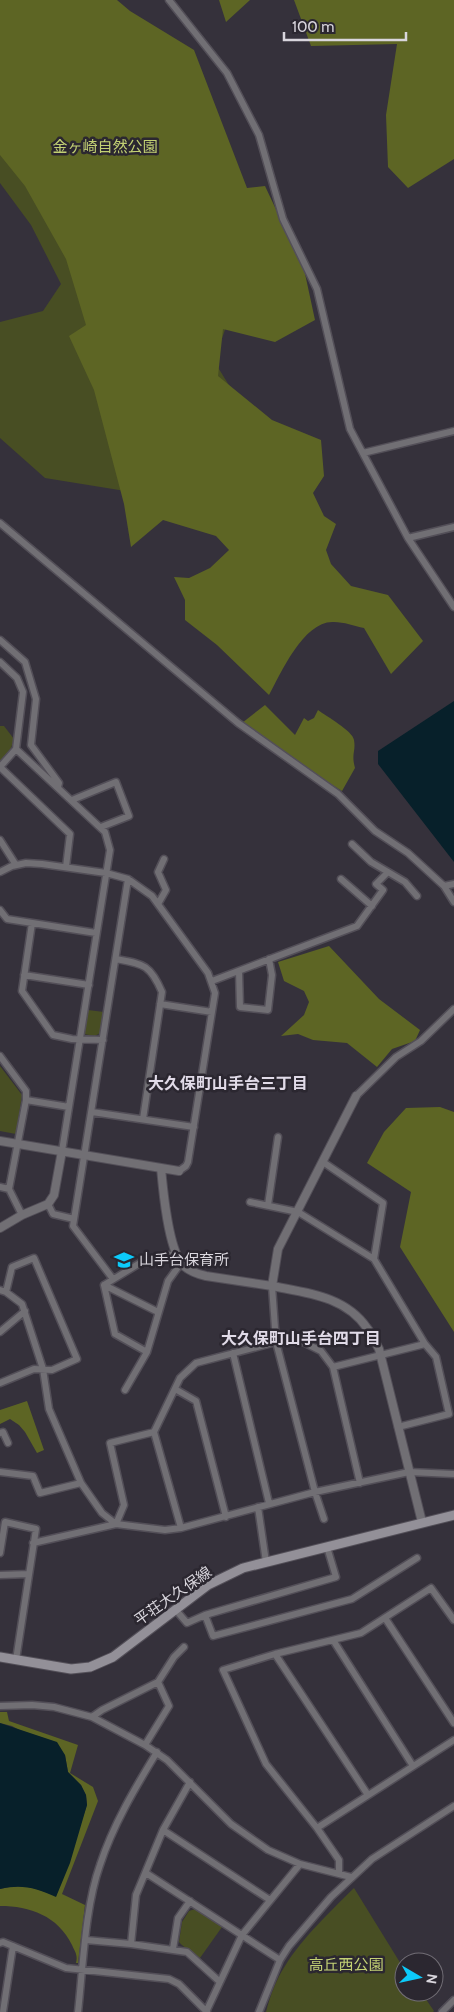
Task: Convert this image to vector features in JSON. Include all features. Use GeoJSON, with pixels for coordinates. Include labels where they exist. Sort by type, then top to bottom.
{"type":"FeatureCollection","features":[{"type":"Feature","properties":{"kind":"main road","name":"平荘大久保線"},"geometry":{"type":"LineString","coordinates":[[0,1657],[71,1669],[90,1667],[113,1657],[208,1585],[243,1568],[454,1514]]}},
{"type":"Feature","properties":{"kind":"street"},"geometry":{"type":"LineString","coordinates":[[169,0],[227,73],[259,135],[283,219],[317,289],[350,429],[408,538],[454,607]]}},
{"type":"Feature","properties":{"kind":"street"},"geometry":{"type":"LineString","coordinates":[[363,453],[454,431]]}},
{"type":"Feature","properties":{"kind":"street"},"geometry":{"type":"LineString","coordinates":[[0,523],[238,723],[338,794],[375,831],[408,853],[444,886],[454,902]]}},
{"type":"Feature","properties":{"kind":"street"},"geometry":{"type":"LineString","coordinates":[[408,538],[454,528]]}},
{"type":"Feature","properties":{"kind":"street"},"geometry":{"type":"LineString","coordinates":[[0,640],[26,662],[36,698],[32,745],[59,783],[58,787]]}},
{"type":"Feature","properties":{"kind":"street"},"geometry":{"type":"LineString","coordinates":[[0,662],[17,678],[23,692],[16,749],[0,767],[70,834],[66,867]]}},
{"type":"Feature","properties":{"kind":"street"},"geometry":{"type":"LineString","coordinates":[[0,1228],[22,1215],[48,1204],[54,1195],[110,850],[105,832],[16,749]]}},
{"type":"Feature","properties":{"kind":"street"},"geometry":{"type":"LineString","coordinates":[[72,800],[116,782],[130,816],[100,828]]}},
{"type":"Feature","properties":{"kind":"street"},"geometry":{"type":"LineString","coordinates":[[0,840],[16,865]]}},
{"type":"Feature","properties":{"kind":"street"},"geometry":{"type":"LineString","coordinates":[[352,844],[371,862],[405,882],[417,896]]}},
{"type":"Feature","properties":{"kind":"street"},"geometry":{"type":"LineString","coordinates":[[158,904],[166,890],[158,872],[164,859]]}},
{"type":"Feature","properties":{"kind":"street"},"geometry":{"type":"LineString","coordinates":[[0,872],[16,865],[42,864],[106,872],[128,879],[152,896],[208,973],[212,981],[214,993],[188,1162],[179,1171],[0,1141]]}},
{"type":"Feature","properties":{"kind":"street"},"geometry":{"type":"LineString","coordinates":[[212,981],[357,926],[383,890],[376,884],[388,872]]}},
{"type":"Feature","properties":{"kind":"street"},"geometry":{"type":"LineString","coordinates":[[113,1279],[73,1226],[128,879]]}},
{"type":"Feature","properties":{"kind":"street"},"geometry":{"type":"LineString","coordinates":[[341,880],[372,906]]}},
{"type":"Feature","properties":{"kind":"street"},"geometry":{"type":"LineString","coordinates":[[444,886],[454,884]]}},
{"type":"Feature","properties":{"kind":"street"},"geometry":{"type":"LineString","coordinates":[[0,910],[7,918],[96,933]]}},
{"type":"Feature","properties":{"kind":"street"},"geometry":{"type":"LineString","coordinates":[[32,923],[22,991],[53,1035],[103,1040]]}},
{"type":"Feature","properties":{"kind":"street"},"geometry":{"type":"LineString","coordinates":[[116,958],[142,964],[155,976],[162,992],[144,1119]]}},
{"type":"Feature","properties":{"kind":"street"},"geometry":{"type":"LineString","coordinates":[[239,971],[240,1006],[268,1010],[272,975],[269,959]]}},
{"type":"Feature","properties":{"kind":"street"},"geometry":{"type":"LineString","coordinates":[[24,975],[88,985]]}},
{"type":"Feature","properties":{"kind":"street"},"geometry":{"type":"LineString","coordinates":[[160,1004],[212,1012]]}},
{"type":"Feature","properties":{"kind":"street"},"geometry":{"type":"LineString","coordinates":[[324,1519],[315,1492],[276,1342],[272,1286],[278,1249],[356,1096],[396,1057],[422,1041],[454,1009]]}},
{"type":"Feature","properties":{"kind":"street"},"geometry":{"type":"LineString","coordinates":[[0,1056],[26,1092],[9,1188],[22,1215]]}},
{"type":"Feature","properties":{"kind":"street"},"geometry":{"type":"LineString","coordinates":[[26,1100],[69,1107]]}},
{"type":"Feature","properties":{"kind":"street"},"geometry":{"type":"LineString","coordinates":[[92,1112],[194,1127]]}},
{"type":"Feature","properties":{"kind":"street"},"geometry":{"type":"LineString","coordinates":[[268,1205],[278,1137]]}},
{"type":"Feature","properties":{"kind":"street"},"geometry":{"type":"LineString","coordinates":[[323,1162],[382,1203],[374,1259]]}},
{"type":"Feature","properties":{"kind":"street"},"geometry":{"type":"LineString","coordinates":[[161,1168],[176,1254],[181,1263],[196,1274],[323,1296],[342,1305],[354,1314],[367,1328],[380,1356],[422,1522]]}},
{"type":"Feature","properties":{"kind":"street"},"geometry":{"type":"LineString","coordinates":[[0,1187],[9,1188]]}},
{"type":"Feature","properties":{"kind":"street"},"geometry":{"type":"LineString","coordinates":[[250,1202],[298,1212],[374,1259],[425,1344],[436,1357],[449,1414],[398,1427]]}},
{"type":"Feature","properties":{"kind":"street"},"geometry":{"type":"LineString","coordinates":[[48,1204],[53,1214],[74,1219]]}},
{"type":"Feature","properties":{"kind":"street"},"geometry":{"type":"LineString","coordinates":[[104,1285],[145,1260],[176,1254]]}},
{"type":"Feature","properties":{"kind":"street"},"geometry":{"type":"LineString","coordinates":[[0,1383],[34,1369],[42,1369],[52,1370],[77,1359],[34,1258],[12,1267],[3,1291],[22,1304],[25,1311],[42,1369],[49,1410],[81,1483],[102,1514],[116,1524]]}},
{"type":"Feature","properties":{"kind":"street"},"geometry":{"type":"LineString","coordinates":[[125,1390],[147,1352],[168,1281],[181,1263]]}},
{"type":"Feature","properties":{"kind":"street"},"geometry":{"type":"LineString","coordinates":[[104,1285],[158,1312]]}},
{"type":"Feature","properties":{"kind":"street"},"geometry":{"type":"LineString","coordinates":[[104,1285],[115,1334],[147,1352]]}},
{"type":"Feature","properties":{"kind":"street"},"geometry":{"type":"LineString","coordinates":[[0,1332],[25,1311]]}},
{"type":"Feature","properties":{"kind":"street"},"geometry":{"type":"LineString","coordinates":[[181,1528],[154,1432],[180,1378],[196,1363],[233,1353],[276,1342],[303,1342],[321,1351],[334,1367],[360,1482]]}},
{"type":"Feature","properties":{"kind":"street"},"geometry":{"type":"LineString","coordinates":[[334,1367],[425,1344]]}},
{"type":"Feature","properties":{"kind":"street"},"geometry":{"type":"LineString","coordinates":[[233,1353],[269,1503]]}},
{"type":"Feature","properties":{"kind":"street"},"geometry":{"type":"LineString","coordinates":[[175,1389],[196,1401],[226,1517]]}},
{"type":"Feature","properties":{"kind":"street"},"geometry":{"type":"LineString","coordinates":[[0,1433],[3,1432],[8,1442]]}},
{"type":"Feature","properties":{"kind":"street"},"geometry":{"type":"LineString","coordinates":[[116,1524],[124,1505],[110,1443],[154,1432]]}},
{"type":"Feature","properties":{"kind":"street"},"geometry":{"type":"LineString","coordinates":[[0,1472],[32,1476],[40,1493],[81,1483]]}},
{"type":"Feature","properties":{"kind":"street"},"geometry":{"type":"LineString","coordinates":[[34,1543],[116,1524],[165,1530],[181,1528],[226,1517],[269,1503],[409,1472],[454,1474]]}},
{"type":"Feature","properties":{"kind":"street"},"geometry":{"type":"LineString","coordinates":[[258,1507],[266,1562]]}},
{"type":"Feature","properties":{"kind":"street"},"geometry":{"type":"LineString","coordinates":[[0,1553],[5,1522],[36,1529],[16,1660]]}},
{"type":"Feature","properties":{"kind":"street"},"geometry":{"type":"LineString","coordinates":[[174,1609],[188,1623],[205,1614],[336,1577],[327,1547]]}},
{"type":"Feature","properties":{"kind":"street"},"geometry":{"type":"LineString","coordinates":[[205,1614],[213,1636],[352,1599],[417,1558]]}},
{"type":"Feature","properties":{"kind":"street"},"geometry":{"type":"LineString","coordinates":[[0,1575],[29,1574]]}},
{"type":"Feature","properties":{"kind":"street"},"geometry":{"type":"LineString","coordinates":[[338,1873],[339,1860],[318,1828],[266,1764],[223,1670],[275,1654],[361,1633],[431,1588],[454,1620]]}},
{"type":"Feature","properties":{"kind":"street"},"geometry":{"type":"LineString","coordinates":[[385,1618],[454,1723]]}},
{"type":"Feature","properties":{"kind":"street"},"geometry":{"type":"LineString","coordinates":[[333,1640],[413,1766]]}},
{"type":"Feature","properties":{"kind":"street"},"geometry":{"type":"LineString","coordinates":[[92,1717],[158,1682],[174,1657],[184,1647]]}},
{"type":"Feature","properties":{"kind":"street"},"geometry":{"type":"LineString","coordinates":[[275,1654],[368,1795]]}},
{"type":"Feature","properties":{"kind":"street"},"geometry":{"type":"LineString","coordinates":[[145,1745],[169,1706],[158,1682]]}},
{"type":"Feature","properties":{"kind":"street"},"geometry":{"type":"LineString","coordinates":[[0,1706],[32,1705],[54,1707],[92,1717],[157,1752],[190,1782],[231,1824],[268,1850],[300,1864],[351,1877]]}},
{"type":"Feature","properties":{"kind":"street"},"geometry":{"type":"LineString","coordinates":[[318,1828],[454,1740]]}},
{"type":"Feature","properties":{"kind":"street"},"geometry":{"type":"LineString","coordinates":[[78,2012],[92,1894],[100,1865],[124,1808],[157,1752]]}},
{"type":"Feature","properties":{"kind":"street"},"geometry":{"type":"LineString","coordinates":[[131,1944],[136,1895],[163,1830],[190,1782]]}},
{"type":"Feature","properties":{"kind":"street"},"geometry":{"type":"LineString","coordinates":[[259,2012],[280,1960],[289,1946],[331,1897],[372,1858],[454,1806]]}},
{"type":"Feature","properties":{"kind":"street"},"geometry":{"type":"LineString","coordinates":[[163,1830],[270,1900]]}},
{"type":"Feature","properties":{"kind":"street"},"geometry":{"type":"LineString","coordinates":[[0,1943],[3,1942],[66,1968],[169,1979],[179,1984],[206,2012],[242,1935],[300,1864]]}},
{"type":"Feature","properties":{"kind":"street"},"geometry":{"type":"LineString","coordinates":[[146,1873],[280,1960]]}},
{"type":"Feature","properties":{"kind":"street"},"geometry":{"type":"LineString","coordinates":[[173,1949],[178,1918],[190,1901]]}},
{"type":"Feature","properties":{"kind":"street"},"geometry":{"type":"LineString","coordinates":[[86,1940],[187,1952],[220,1982]]}},
{"type":"Feature","properties":{"kind":"street"},"geometry":{"type":"LineString","coordinates":[[3,2012],[13,1946]]}},
{"type":"Feature","properties":{"kind":"street"},"geometry":{"type":"LineString","coordinates":[[442,2012],[454,2000]]}},
{"type":"Feature","properties":{"kind":"green space","name":"金ヶ崎自然公園"},"geometry":{"type":"Polygon","coordinates":[[[0,0],[226,327],[214,361],[282,471],[150,495],[45,478],[0,438],[0,322],[43,311],[61,284],[31,225],[0,183],[0,0]]]}},
{"type":"Feature","properties":{"kind":"green space","name":"金ヶ崎自然公園"},"geometry":{"type":"Polygon","coordinates":[[[0,0],[117,0],[130,11],[194,50],[247,188],[265,186],[304,269],[315,320],[275,342],[223,329],[218,376],[272,420],[321,440],[324,476],[313,493],[324,516],[336,524],[326,550],[331,564],[351,586],[388,595],[423,641],[391,674],[364,628],[334,622],[323,624],[313,629],[303,638],[269,695],[217,645],[185,620],[185,600],[174,577],[189,578],[210,568],[229,550],[216,536],[163,520],[131,547],[124,504],[94,390],[69,336],[86,325],[66,259],[25,186],[0,155],[0,0]]]}},
{"type":"Feature","properties":{"kind":"green space"},"geometry":{"type":"Polygon","coordinates":[[[219,0],[250,0],[226,22],[219,0]]]}},
{"type":"Feature","properties":{"kind":"green space"},"geometry":{"type":"Polygon","coordinates":[[[294,0],[454,0],[454,159],[408,188],[388,167],[386,115],[397,44],[311,46],[294,0]]]}},
{"type":"Feature","properties":{"kind":"green space"},"geometry":{"type":"Polygon","coordinates":[[[265,705],[295,735],[304,718],[308,721],[314,718],[318,710],[349,732],[354,740],[353,759],[355,768],[342,791],[308,770],[242,723],[265,705]]]}},
{"type":"Feature","properties":{"kind":"green space"},"geometry":{"type":"Polygon","coordinates":[[[0,726],[4,726],[14,739],[11,748],[0,762],[0,726]]]}},
{"type":"Feature","properties":{"kind":"green space"},"geometry":{"type":"Polygon","coordinates":[[[329,946],[379,999],[420,1030],[415,1041],[392,1049],[377,1067],[347,1043],[313,1040],[298,1034],[281,1036],[304,1015],[309,1002],[304,991],[284,981],[278,962],[329,946]]]}},
{"type":"Feature","properties":{"kind":"green space"},"geometry":{"type":"Polygon","coordinates":[[[88,1010],[104,1012],[100,1033],[95,1036],[84,1034],[88,1010]]]}},
{"type":"Feature","properties":{"kind":"green space"},"geometry":{"type":"Polygon","coordinates":[[[0,1066],[22,1095],[16,1134],[0,1131],[0,1066]]]}},
{"type":"Feature","properties":{"kind":"green space"},"geometry":{"type":"Polygon","coordinates":[[[440,1107],[454,1112],[454,1332],[400,1247],[411,1192],[367,1163],[384,1132],[406,1108],[440,1107]]]}},
{"type":"Feature","properties":{"kind":"green space"},"geometry":{"type":"Polygon","coordinates":[[[27,1401],[44,1450],[37,1453],[19,1425],[10,1419],[0,1424],[0,1410],[27,1401]]]}},
{"type":"Feature","properties":{"kind":"green space"},"geometry":{"type":"Polygon","coordinates":[[[0,1712],[7,1712],[9,1721],[78,1745],[70,1773],[93,1787],[98,1801],[62,1894],[85,1905],[78,1963],[76,1963],[76,1954],[66,1935],[51,1920],[22,1908],[0,1906],[0,1889],[9,1887],[29,1887],[56,1896],[87,1805],[86,1795],[81,1785],[68,1772],[65,1755],[12,1726],[0,1723],[0,1712]]]}},
{"type":"Feature","properties":{"kind":"green space","name":"高丘西公園"},"geometry":{"type":"Polygon","coordinates":[[[354,1888],[394,1953],[394,2002],[428,2002],[434,2011],[266,2012],[271,1994],[282,1971],[317,1925],[354,1888]]]}},
{"type":"Feature","properties":{"kind":"green space"},"geometry":{"type":"Polygon","coordinates":[[[195,1909],[222,1927],[200,1958],[179,1942],[182,1922],[189,1911],[195,1909]]]}},
{"type":"Feature","properties":{"kind":"water"},"geometry":{"type":"Polygon","coordinates":[[[454,701],[454,862],[378,764],[378,751],[454,701]]]}},
{"type":"Feature","properties":{"kind":"water"},"geometry":{"type":"Polygon","coordinates":[[[0,1723],[57,1742],[65,1755],[68,1772],[81,1785],[86,1795],[87,1805],[70,1863],[56,1897],[29,1888],[0,1889],[0,1723]]]}},
{"type":"Feature","properties":{"kind":"place","name":"山手台保育所"},"geometry":{"type":"Point","coordinates":[124,1260]}},
{"type":"Feature","properties":{"kind":"district","name":"大久保町山手台三丁目"},"geometry":{"type":"Point","coordinates":[228,1083]}},
{"type":"Feature","properties":{"kind":"district","name":"大久保町山手台四丁目"},"geometry":{"type":"Point","coordinates":[301,1338]}}]}
